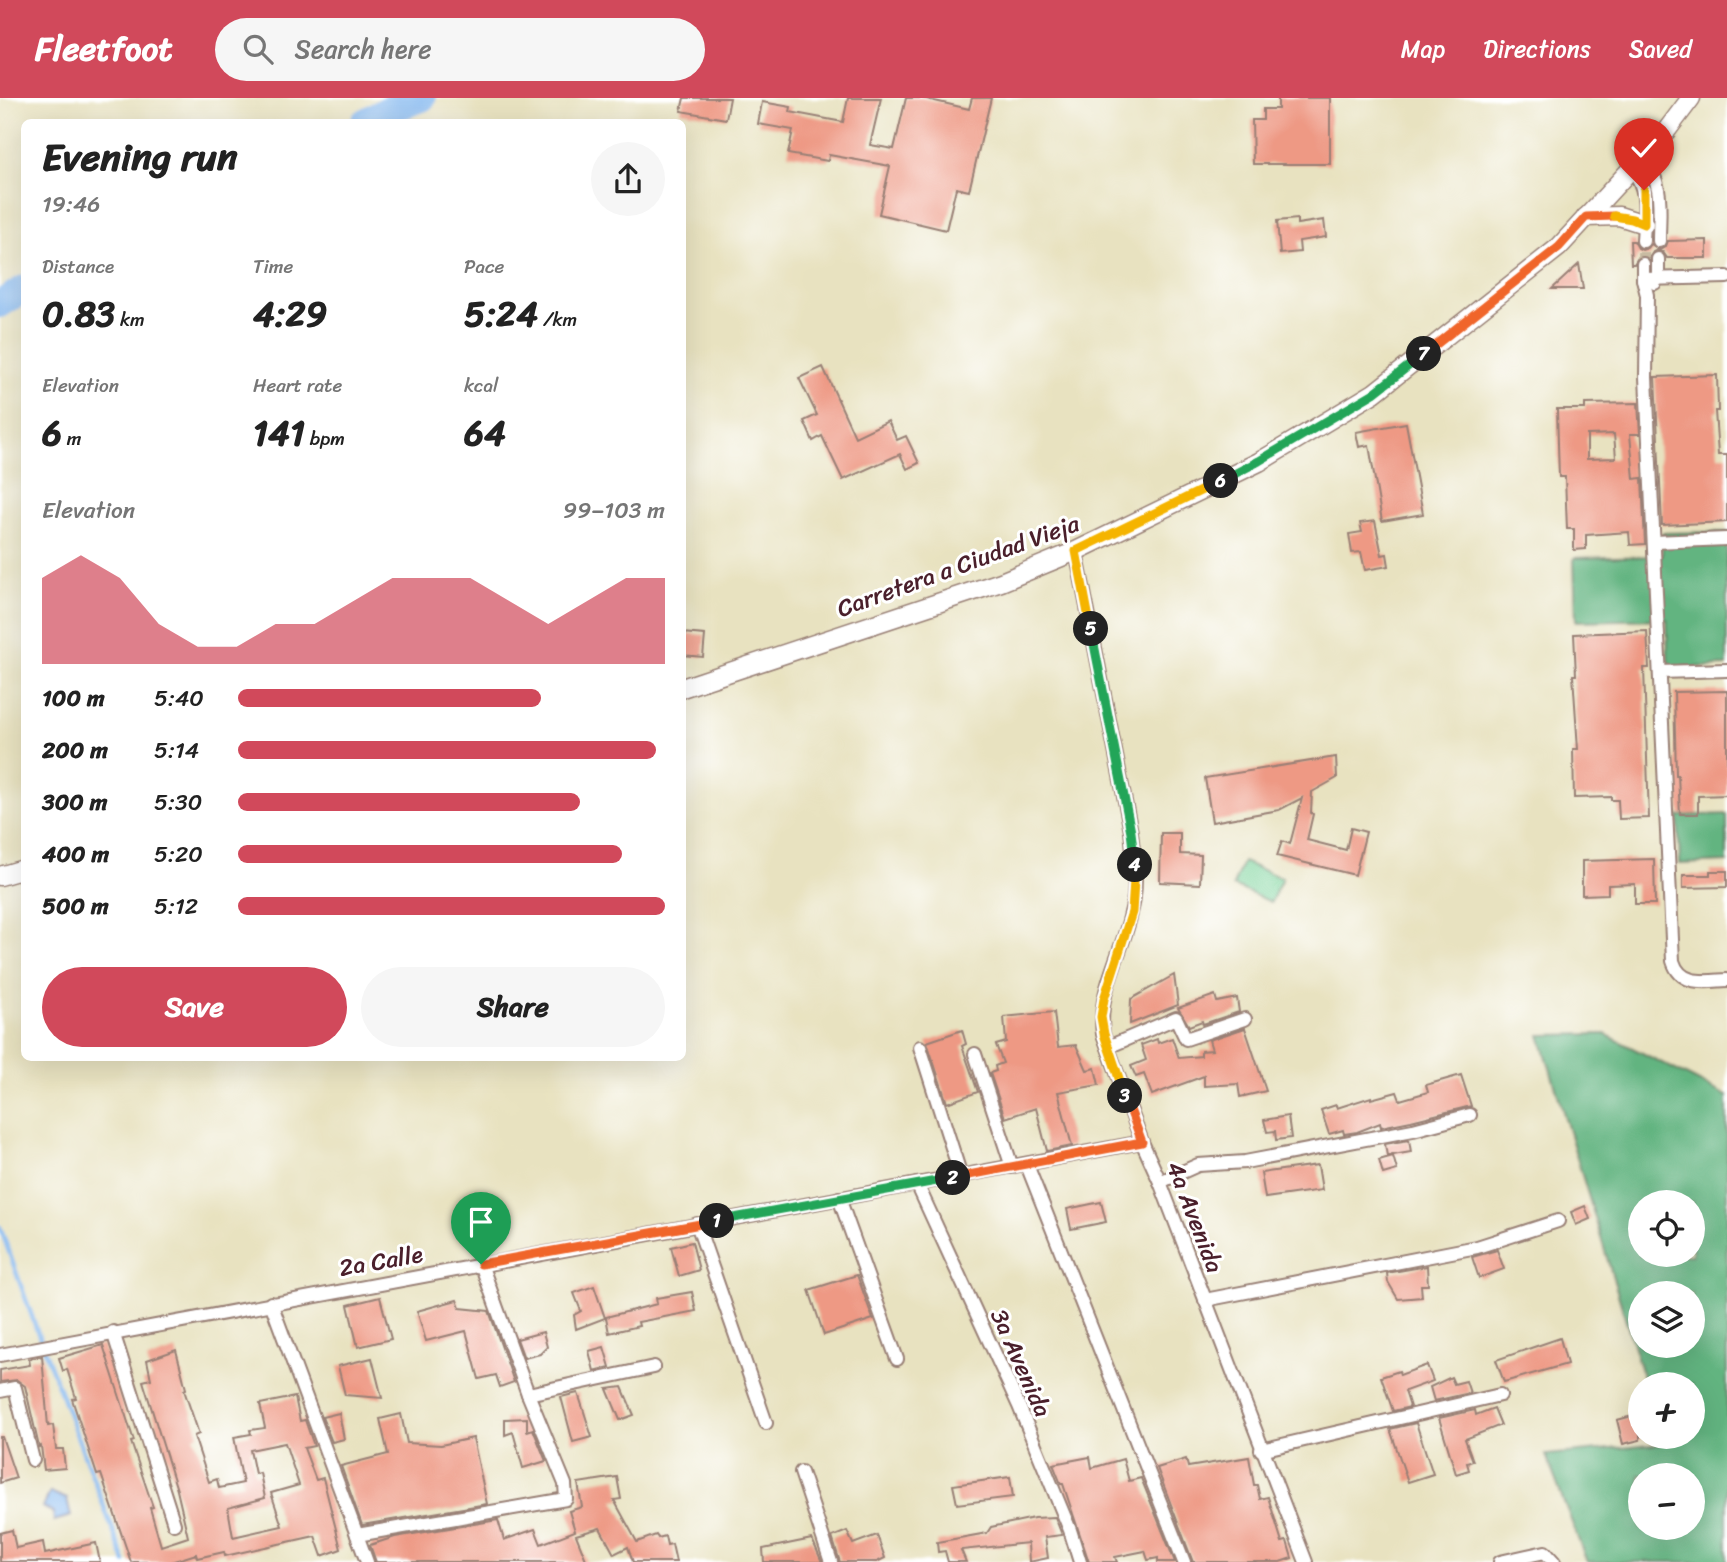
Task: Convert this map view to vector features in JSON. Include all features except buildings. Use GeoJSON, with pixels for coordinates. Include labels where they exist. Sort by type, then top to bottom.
{"type":"FeatureCollection","features":[{"type":"Feature","properties":{"kind":"main road","name":"Carretera a Ciudad Vieja"},"geometry":{"type":"LineString","coordinates":[[686,687],[1001,582],[1076,551],[1259,461],[1374,393],[1559,247],[1667,130],[1691,98]]}},
{"type":"Feature","properties":{"kind":"main road"},"geometry":{"type":"LineString","coordinates":[[1586,217],[1619,216],[1649,230]]}},
{"type":"Feature","properties":{"kind":"main road"},"geometry":{"type":"LineString","coordinates":[[0,876],[21,870]]}},
{"type":"Feature","properties":{"kind":"street"},"geometry":{"type":"LineString","coordinates":[[1636,163],[1649,230],[1659,241]]}},
{"type":"Feature","properties":{"kind":"street"},"geometry":{"type":"LineString","coordinates":[[1636,163],[1656,178],[1660,202],[1649,230]]}},
{"type":"Feature","properties":{"kind":"street"},"geometry":{"type":"LineString","coordinates":[[1644,202],[1660,202]]}},
{"type":"Feature","properties":{"kind":"street"},"geometry":{"type":"LineString","coordinates":[[1647,295],[1658,278],[1658,258]]}},
{"type":"Feature","properties":{"kind":"street"},"geometry":{"type":"LineString","coordinates":[[1643,264],[1647,295],[1646,377],[1673,961],[1677,971],[1686,979],[1699,982],[1727,980]]}},
{"type":"Feature","properties":{"kind":"street"},"geometry":{"type":"LineString","coordinates":[[1643,279],[1727,277]]}},
{"type":"Feature","properties":{"kind":"street"},"geometry":{"type":"LineString","coordinates":[[1654,542],[1727,539]]}},
{"type":"Feature","properties":{"kind":"street","name":"4a Avenida"},"geometry":{"type":"LineString","coordinates":[[1076,551],[1131,832],[1135,872],[1132,912],[1104,999],[1101,1017],[1108,1046],[1142,1142],[1160,1182],[1306,1562]]}},
{"type":"Feature","properties":{"kind":"street"},"geometry":{"type":"LineString","coordinates":[[1660,673],[1727,670]]}},
{"type":"Feature","properties":{"kind":"street"},"geometry":{"type":"LineString","coordinates":[[1108,1046],[1177,1018],[1186,1039],[1245,1019]]}},
{"type":"Feature","properties":{"kind":"street"},"geometry":{"type":"LineString","coordinates":[[920,1047],[961,1176]]}},
{"type":"Feature","properties":{"kind":"street"},"geometry":{"type":"LineString","coordinates":[[975,1054],[1012,1167]]}},
{"type":"Feature","properties":{"kind":"street"},"geometry":{"type":"LineString","coordinates":[[1160,1182],[1198,1165],[1245,1162],[1412,1130],[1470,1115]]}},
{"type":"Feature","properties":{"kind":"street","name":"2a Calle"},"geometry":{"type":"LineString","coordinates":[[0,1355],[1142,1142]]}},
{"type":"Feature","properties":{"kind":"street"},"geometry":{"type":"LineString","coordinates":[[1027,1165],[1184,1562]]}},
{"type":"Feature","properties":{"kind":"street","name":"3a Avenida"},"geometry":{"type":"LineString","coordinates":[[917,1184],[1019,1406],[1070,1530],[1080,1562]]}},
{"type":"Feature","properties":{"kind":"street"},"geometry":{"type":"LineString","coordinates":[[839,1198],[897,1359]]}},
{"type":"Feature","properties":{"kind":"street"},"geometry":{"type":"LineString","coordinates":[[1205,1300],[1478,1247],[1559,1221]]}},
{"type":"Feature","properties":{"kind":"street"},"geometry":{"type":"LineString","coordinates":[[697,1224],[766,1423]]}},
{"type":"Feature","properties":{"kind":"street"},"geometry":{"type":"LineString","coordinates":[[357,1535],[566,1499],[565,1484],[528,1394],[481,1264]]}},
{"type":"Feature","properties":{"kind":"street"},"geometry":{"type":"LineString","coordinates":[[271,1303],[366,1562]]}},
{"type":"Feature","properties":{"kind":"street"},"geometry":{"type":"LineString","coordinates":[[113,1332],[174,1524]]}},
{"type":"Feature","properties":{"kind":"street"},"geometry":{"type":"LineString","coordinates":[[528,1394],[654,1367]]}},
{"type":"Feature","properties":{"kind":"street"},"geometry":{"type":"LineString","coordinates":[[0,1391],[15,1388],[33,1460]]}},
{"type":"Feature","properties":{"kind":"street"},"geometry":{"type":"LineString","coordinates":[[1261,1450],[1500,1395]]}},
{"type":"Feature","properties":{"kind":"street"},"geometry":{"type":"LineString","coordinates":[[801,1472],[831,1562]]}},
{"type":"Feature","properties":{"kind":"street"},"geometry":{"type":"LineString","coordinates":[[1500,1562],[1549,1557]]}},
{"type":"Feature","properties":{"kind":"green space"},"geometry":{"type":"Polygon","coordinates":[[[1727,532],[1727,666],[1668,668],[1667,619],[1576,621],[1574,558],[1662,556],[1662,533],[1727,532]]]}},
{"type":"Feature","properties":{"kind":"green space"},"geometry":{"type":"Polygon","coordinates":[[[1727,814],[1727,862],[1680,864],[1678,816],[1727,814]]]}},
{"type":"Feature","properties":{"kind":"green space"},"geometry":{"type":"Polygon","coordinates":[[[1243,862],[1282,878],[1271,902],[1233,886],[1243,862]]]}},
{"type":"Feature","properties":{"kind":"green space"},"geometry":{"type":"Polygon","coordinates":[[[1605,1034],[1727,1096],[1727,1562],[1587,1562],[1546,1455],[1628,1447],[1705,1449],[1705,1372],[1641,1372],[1637,1358],[1705,1358],[1705,1281],[1628,1281],[1628,1327],[1540,1035],[1605,1034]]]}},
{"type":"Feature","properties":{"kind":"water"},"geometry":{"type":"Polygon","coordinates":[[[50,1492],[67,1499],[71,1516],[54,1521],[53,1513],[43,1507],[50,1492]]]}},
{"type":"Feature","properties":{"kind":"waterway"},"geometry":{"type":"LineString","coordinates":[[371,119],[422,98]]}},
{"type":"Feature","properties":{"kind":"waterway"},"geometry":{"type":"LineString","coordinates":[[0,304],[21,291]]}},
{"type":"Feature","properties":{"kind":"waterway"},"geometry":{"type":"LineString","coordinates":[[0,1227],[125,1562]]}},
{"type":"Feature","properties":{"kind":"tunnel"},"geometry":{"type":"LineString","coordinates":[[1643,241],[1643,264]]}},
{"type":"Feature","properties":{"kind":"route"},"geometry":{"type":"LineString","coordinates":[[481,1264],[1142,1142],[1104,1034],[1101,1017],[1104,999],[1132,912],[1135,872],[1131,832],[1076,551],[1259,461],[1374,393],[1559,247],[1586,217],[1619,216],[1644,224],[1644,190]]}}]}
